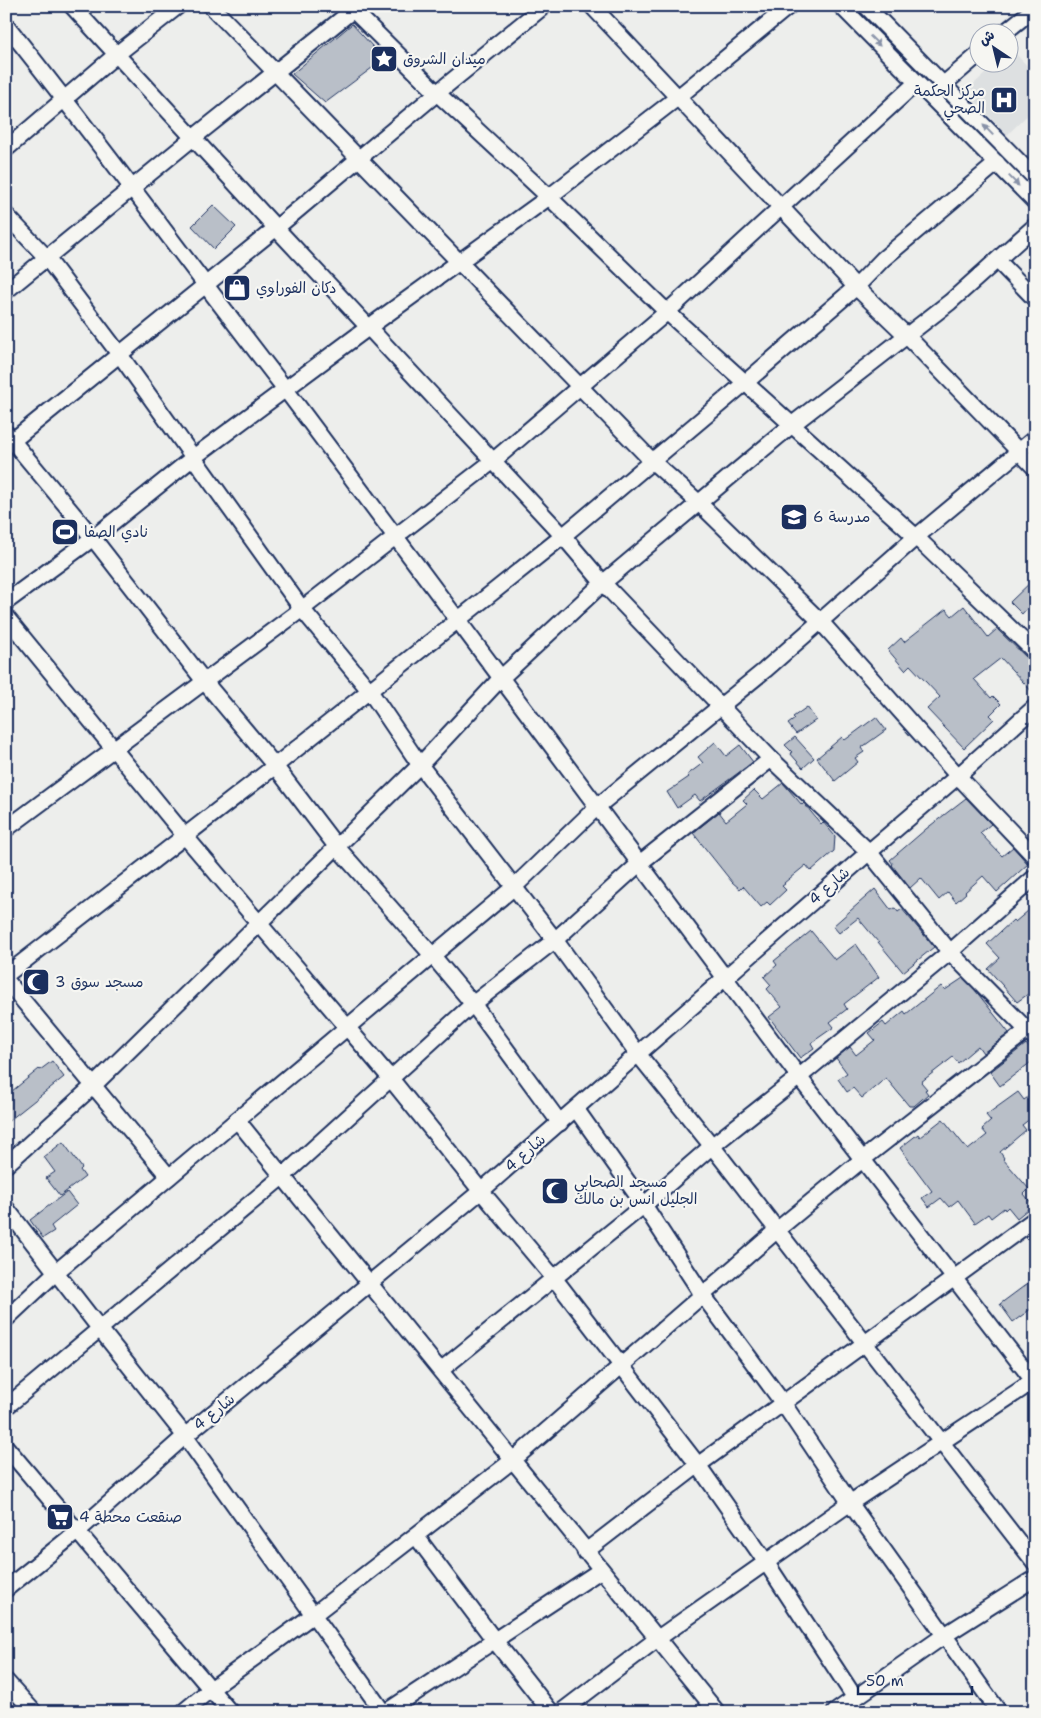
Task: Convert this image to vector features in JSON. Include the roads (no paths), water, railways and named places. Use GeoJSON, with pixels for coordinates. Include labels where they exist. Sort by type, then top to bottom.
{"type":"FeatureCollection","features":[{"type":"Feature","properties":{"kind":"street"},"geometry":{"type":"LineString","coordinates":[[72,6],[563,536],[603,583],[771,759],[869,852],[950,952],[1032,1031],[863,1158],[702,1294],[513,1460],[313,1615],[211,1689],[183,1712]]}},
{"type":"Feature","properties":{"kind":"street"},"geometry":{"type":"LineString","coordinates":[[6,149],[117,54],[178,6]]}},
{"type":"Feature","properties":{"kind":"street"},"geometry":{"type":"LineString","coordinates":[[211,6],[653,462],[698,502],[821,622],[958,776],[1035,857]]}},
{"type":"Feature","properties":{"kind":"street"},"geometry":{"type":"LineString","coordinates":[[544,6],[120,355],[8,440],[93,538],[204,681],[275,766],[336,846],[432,954],[473,1004],[560,1123]]}},
{"type":"Feature","properties":{"kind":"street"},"geometry":{"type":"LineString","coordinates":[[592,6],[856,287],[908,336],[1035,468]]}},
{"type":"Feature","properties":{"kind":"street"},"geometry":{"type":"LineString","coordinates":[[6,602],[93,538],[194,457],[369,327],[550,198],[677,98],[789,6]]}},
{"type":"Feature","properties":{"kind":"street"},"geometry":{"type":"LineString","coordinates":[[841,6],[1035,202]]}},
{"type":"Feature","properties":{"kind":"street"},"geometry":{"type":"LineString","coordinates":[[866,6],[943,85],[1031,169]]}},
{"type":"Feature","properties":{"kind":"street"},"geometry":{"type":"LineString","coordinates":[[6,291],[353,8],[437,93],[550,198],[667,312],[916,537],[1035,652]]}},
{"type":"Feature","properties":{"kind":"street"},"geometry":{"type":"LineString","coordinates":[[1018,22],[1035,8]]}},
{"type":"Feature","properties":{"kind":"street"},"geometry":{"type":"LineString","coordinates":[[6,25],[65,98],[205,286],[396,536],[799,1078],[863,1158],[1034,1381],[850,1503],[657,1639],[561,1712]]}},
{"type":"Feature","properties":{"kind":"street"},"geometry":{"type":"LineString","coordinates":[[943,85],[968,64]]}},
{"type":"Feature","properties":{"kind":"street"},"geometry":{"type":"LineString","coordinates":[[6,829],[302,609],[493,461],[667,312],[916,83]]}},
{"type":"Feature","properties":{"kind":"street"},"geometry":{"type":"LineString","coordinates":[[6,975],[275,766],[563,536],[653,462],[856,287],[883,259],[997,163]]}},
{"type":"Feature","properties":{"kind":"street"},"geometry":{"type":"LineString","coordinates":[[6,215],[46,257],[120,355],[302,609],[369,690],[420,765],[555,940],[638,1054],[712,1146],[940,1443],[1035,1563]]}},
{"type":"Feature","properties":{"kind":"street"},"geometry":{"type":"LineString","coordinates":[[6,1165],[93,1086],[420,765],[500,678],[603,583],[793,424],[950,302],[1035,226]]}},
{"type":"Feature","properties":{"kind":"street"},"geometry":{"type":"LineString","coordinates":[[998,261],[1035,299]]}},
{"type":"Feature","properties":{"kind":"street"},"geometry":{"type":"LineString","coordinates":[[6,1319],[56,1273],[432,954],[514,887],[598,806],[821,622],[916,537],[1035,438]]}},
{"type":"Feature","properties":{"kind":"street"},"geometry":{"type":"LineString","coordinates":[[6,616],[113,750],[392,1079],[481,1191],[554,1278],[698,1465],[766,1562],[856,1698]]}},
{"type":"Feature","properties":{"kind":"street","name":"شارع 4"},"geometry":{"type":"LineString","coordinates":[[6,1589],[78,1531],[185,1436],[481,1191],[1035,707]]}},
{"type":"Feature","properties":{"kind":"street"},"geometry":{"type":"LineString","coordinates":[[6,1407],[283,1176],[473,1004],[555,940],[640,863],[771,759]]}},
{"type":"Feature","properties":{"kind":"street"},"geometry":{"type":"LineString","coordinates":[[441,1370],[644,1205],[712,1146],[799,1078],[950,952],[1035,877]]}},
{"type":"Feature","properties":{"kind":"street"},"geometry":{"type":"LineString","coordinates":[[6,980],[169,1177]]}},
{"type":"Feature","properties":{"kind":"street"},"geometry":{"type":"LineString","coordinates":[[576,1109],[644,1205],[702,1294],[784,1403],[850,1503],[999,1712]]}},
{"type":"Feature","properties":{"kind":"street"},"geometry":{"type":"LineString","coordinates":[[237,1120],[441,1370],[585,1552],[718,1712]]}},
{"type":"Feature","properties":{"kind":"street"},"geometry":{"type":"LineString","coordinates":[[6,1208],[185,1436],[385,1712],[601,1570]]}},
{"type":"Feature","properties":{"kind":"street"},"geometry":{"type":"LineString","coordinates":[[585,1552],[698,1465],[1035,1219]]}},
{"type":"Feature","properties":{"kind":"street"},"geometry":{"type":"LineString","coordinates":[[6,1447],[230,1712]]}},
{"type":"Feature","properties":{"kind":"street"},"geometry":{"type":"LineString","coordinates":[[416,1536],[551,1712]]}},
{"type":"Feature","properties":{"kind":"street"},"geometry":{"type":"LineString","coordinates":[[835,1712],[945,1635],[1035,1578]]}},
{"type":"Feature","properties":{"kind":"street"},"geometry":{"type":"LineString","coordinates":[[6,1681],[34,1712]]}},
{"type":"Feature","properties":{"kind":"place","name":"ميدان الشروق"},"geometry":{"type":"Point","coordinates":[384,59]}},
{"type":"Feature","properties":{"kind":"place","name":"مركز الحكمة الصحي"},"geometry":{"type":"Point","coordinates":[1004,100]}},
{"type":"Feature","properties":{"kind":"place","name":"دكان الفوراوي"},"geometry":{"type":"Point","coordinates":[237,288]}},
{"type":"Feature","properties":{"kind":"place","name":"مدرسة 6"},"geometry":{"type":"Point","coordinates":[794,517]}},
{"type":"Feature","properties":{"kind":"place","name":"نادي الصفا"},"geometry":{"type":"Point","coordinates":[65,532]}},
{"type":"Feature","properties":{"kind":"place","name":"مسجد سوق 3"},"geometry":{"type":"Point","coordinates":[36,982]}},
{"type":"Feature","properties":{"kind":"place","name":"مسجد الصحابي الجليل انس بن مالك"},"geometry":{"type":"Point","coordinates":[555,1191]}},
{"type":"Feature","properties":{"kind":"place","name":"صنقعت محطة 4"},"geometry":{"type":"Point","coordinates":[60,1517]}}]}
